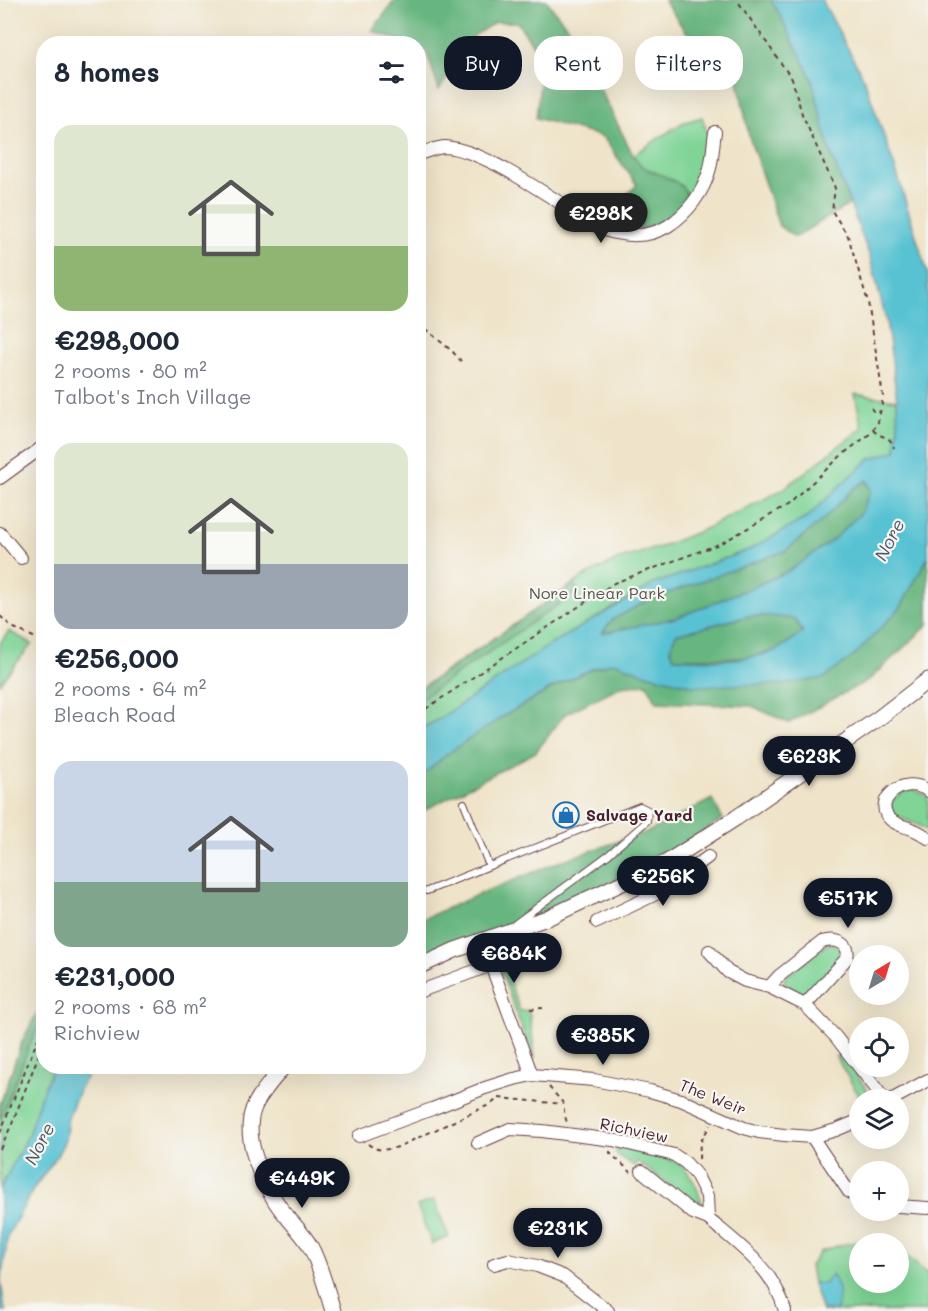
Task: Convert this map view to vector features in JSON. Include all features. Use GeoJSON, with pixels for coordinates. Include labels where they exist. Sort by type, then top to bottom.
{"type":"FeatureCollection","features":[{"type":"Feature","properties":{"kind":"street"},"geometry":{"type":"LineString","coordinates":[[426,152],[443,147],[468,152],[495,164],[595,225],[614,233],[635,236],[658,232],[679,219],[690,208],[707,178],[715,132]]}},
{"type":"Feature","properties":{"kind":"street"},"geometry":{"type":"LineString","coordinates":[[0,478],[36,452]]}},
{"type":"Feature","properties":{"kind":"street"},"geometry":{"type":"LineString","coordinates":[[0,533],[21,558]]}},
{"type":"Feature","properties":{"kind":"street"},"geometry":{"type":"LineString","coordinates":[[426,963],[455,950],[548,918],[667,862],[736,818],[879,718],[928,680]]}},
{"type":"Feature","properties":{"kind":"street"},"geometry":{"type":"LineString","coordinates":[[928,791],[923,787],[906,785],[891,793],[885,804],[891,821],[928,838]]}},
{"type":"Feature","properties":{"kind":"street"},"geometry":{"type":"LineString","coordinates":[[597,922],[660,892],[708,857]]}},
{"type":"Feature","properties":{"kind":"street"},"geometry":{"type":"LineString","coordinates":[[650,871],[660,892]]}},
{"type":"Feature","properties":{"kind":"street"},"geometry":{"type":"LineString","coordinates":[[769,987],[779,976],[822,942],[838,941],[846,946],[847,958],[805,1005]]}},
{"type":"Feature","properties":{"kind":"street"},"geometry":{"type":"LineString","coordinates":[[426,989],[544,943]]}},
{"type":"Feature","properties":{"kind":"street"},"geometry":{"type":"LineString","coordinates":[[709,951],[728,972],[745,981],[769,987],[805,1005],[835,1036],[876,1089]]}},
{"type":"Feature","properties":{"kind":"street"},"geometry":{"type":"LineString","coordinates":[[491,965],[532,1075]]}},
{"type":"Feature","properties":{"kind":"street"},"geometry":{"type":"LineString","coordinates":[[278,1074],[255,1105],[250,1124],[250,1142],[276,1203],[310,1246],[333,1311]]}},
{"type":"Feature","properties":{"kind":"street","name":"The Weir"},"geometry":{"type":"LineString","coordinates":[[359,1136],[485,1088],[532,1075],[594,1080],[650,1091],[681,1100],[713,1116],[759,1132],[812,1137],[849,1125]]}},
{"type":"Feature","properties":{"kind":"street"},"geometry":{"type":"LineString","coordinates":[[909,1090],[928,1080]]}},
{"type":"Feature","properties":{"kind":"street","name":"Richview"},"geometry":{"type":"LineString","coordinates":[[478,1143],[509,1124],[607,1139],[674,1155],[686,1163],[697,1176],[707,1196],[708,1219]]}},
{"type":"Feature","properties":{"kind":"street"},"geometry":{"type":"LineString","coordinates":[[812,1137],[849,1192]]}},
{"type":"Feature","properties":{"kind":"street"},"geometry":{"type":"LineString","coordinates":[[642,1171],[693,1213],[708,1219],[750,1254],[771,1280],[785,1311]]}},
{"type":"Feature","properties":{"kind":"street"},"geometry":{"type":"LineString","coordinates":[[909,1207],[928,1208]]}},
{"type":"Feature","properties":{"kind":"street"},"geometry":{"type":"LineString","coordinates":[[494,1264],[508,1260],[537,1266],[563,1276],[608,1311]]}},
{"type":"Feature","properties":{"kind":"lane"},"geometry":{"type":"LineString","coordinates":[[464,802],[489,866]]}},
{"type":"Feature","properties":{"kind":"lane"},"geometry":{"type":"LineString","coordinates":[[427,891],[640,806],[648,810],[647,821],[608,855],[501,934]]}},
{"type":"Feature","properties":{"kind":"path"},"geometry":{"type":"LineString","coordinates":[[426,709],[614,583],[723,543],[788,505],[843,454],[871,433],[878,422],[883,396],[868,302],[848,236],[832,211],[835,188],[802,114],[792,79],[737,0]]}},
{"type":"Feature","properties":{"kind":"path"},"geometry":{"type":"LineString","coordinates":[[426,330],[452,351],[461,362]]}},
{"type":"Feature","properties":{"kind":"path"},"geometry":{"type":"LineString","coordinates":[[871,408],[873,411],[880,412]]}},
{"type":"Feature","properties":{"kind":"path"},"geometry":{"type":"LineString","coordinates":[[873,430],[887,437],[893,443],[894,448]]}},
{"type":"Feature","properties":{"kind":"path"},"geometry":{"type":"LineString","coordinates":[[0,616],[12,627],[36,638]]}},
{"type":"Feature","properties":{"kind":"path"},"geometry":{"type":"LineString","coordinates":[[530,1009],[543,1008]]}},
{"type":"Feature","properties":{"kind":"path"},"geometry":{"type":"LineString","coordinates":[[0,1133],[36,1043]]}},
{"type":"Feature","properties":{"kind":"path"},"geometry":{"type":"LineString","coordinates":[[0,1149],[36,1062]]}},
{"type":"Feature","properties":{"kind":"path"},"geometry":{"type":"LineString","coordinates":[[548,1081],[549,1087],[564,1104],[568,1126]]}},
{"type":"Feature","properties":{"kind":"path"},"geometry":{"type":"LineString","coordinates":[[359,1136],[374,1148],[386,1150],[398,1147],[455,1121],[499,1098],[564,1104]]}},
{"type":"Feature","properties":{"kind":"path"},"geometry":{"type":"LineString","coordinates":[[700,1143],[713,1116]]}},
{"type":"Feature","properties":{"kind":"path"},"geometry":{"type":"LineString","coordinates":[[607,1139],[610,1153],[634,1174],[642,1171]]}},
{"type":"Feature","properties":{"kind":"green space"},"geometry":{"type":"Polygon","coordinates":[[[395,0],[546,0],[574,36],[534,36],[534,46],[517,22],[495,22],[474,36],[444,36],[444,82],[439,90],[426,51],[426,36],[386,36],[372,31],[395,0]]]}},
{"type":"Feature","properties":{"kind":"green space"},"geometry":{"type":"Polygon","coordinates":[[[664,0],[771,0],[812,79],[830,151],[850,204],[795,237],[779,226],[749,136],[740,90],[743,90],[743,36],[693,36],[685,31],[664,0]]]}},
{"type":"Feature","properties":{"kind":"green space"},"geometry":{"type":"Polygon","coordinates":[[[539,90],[600,90],[633,155],[642,166],[684,189],[685,202],[656,227],[625,229],[601,218],[637,185],[603,137],[536,118],[539,90]]]}},
{"type":"Feature","properties":{"kind":"green space"},"geometry":{"type":"Polygon","coordinates":[[[702,117],[709,148],[706,169],[687,207],[656,227],[682,206],[686,195],[684,189],[678,184],[642,166],[633,155],[682,123],[702,117]]]}},
{"type":"Feature","properties":{"kind":"green space","name":"Nore Linear Park"},"geometry":{"type":"Polygon","coordinates":[[[855,394],[897,400],[896,451],[870,460],[808,517],[749,550],[654,584],[548,646],[426,726],[426,685],[585,576],[617,560],[663,546],[705,529],[782,490],[862,428],[855,394]]]}},
{"type":"Feature","properties":{"kind":"green space"},"geometry":{"type":"Polygon","coordinates":[[[866,480],[871,491],[860,514],[834,539],[789,571],[676,618],[601,634],[612,620],[646,601],[785,551],[825,518],[854,488],[866,480]]]}},
{"type":"Feature","properties":{"kind":"green space"},"geometry":{"type":"Polygon","coordinates":[[[928,557],[928,625],[869,680],[789,723],[752,706],[657,702],[647,684],[621,686],[565,714],[536,752],[426,809],[426,772],[447,754],[502,717],[589,670],[614,662],[650,675],[694,686],[900,608],[928,557]]]}},
{"type":"Feature","properties":{"kind":"green space"},"geometry":{"type":"Polygon","coordinates":[[[573,584],[578,591],[426,695],[426,685],[573,584]]]}},
{"type":"Feature","properties":{"kind":"green space"},"geometry":{"type":"Polygon","coordinates":[[[750,616],[795,619],[804,632],[776,650],[745,658],[674,658],[670,648],[676,634],[750,616]]]}},
{"type":"Feature","properties":{"kind":"green space"},"geometry":{"type":"Polygon","coordinates":[[[9,631],[32,644],[0,683],[0,643],[9,631]]]}},
{"type":"Feature","properties":{"kind":"green space"},"geometry":{"type":"Polygon","coordinates":[[[911,788],[927,796],[928,831],[893,815],[891,805],[894,798],[911,788]]]}},
{"type":"Feature","properties":{"kind":"green space"},"geometry":{"type":"Polygon","coordinates":[[[712,799],[723,819],[651,864],[547,913],[426,956],[426,918],[561,861],[652,830],[712,799]]]}},
{"type":"Feature","properties":{"kind":"green space"},"geometry":{"type":"Polygon","coordinates":[[[833,943],[845,952],[808,994],[801,995],[785,985],[784,978],[825,946],[833,943]]]}},
{"type":"Feature","properties":{"kind":"green space"},"geometry":{"type":"Polygon","coordinates":[[[505,969],[520,1011],[529,1010],[535,1058],[533,1059],[502,974],[502,970],[505,969]]]}},
{"type":"Feature","properties":{"kind":"green space"},"geometry":{"type":"Polygon","coordinates":[[[36,1015],[36,1074],[50,1074],[28,1136],[0,1189],[0,1105],[22,1044],[36,1015]]]}},
{"type":"Feature","properties":{"kind":"green space"},"geometry":{"type":"Polygon","coordinates":[[[36,1015],[36,1032],[0,1121],[0,1105],[21,1044],[36,1015]]]}},
{"type":"Feature","properties":{"kind":"green space"},"geometry":{"type":"Polygon","coordinates":[[[840,1054],[849,1066],[849,1077],[858,1077],[867,1089],[855,1089],[836,1057],[840,1054]]]}},
{"type":"Feature","properties":{"kind":"green space"},"geometry":{"type":"Polygon","coordinates":[[[620,1146],[662,1157],[682,1166],[697,1188],[702,1203],[700,1206],[687,1199],[637,1161],[634,1166],[615,1153],[620,1146]]]}},
{"type":"Feature","properties":{"kind":"green space"},"geometry":{"type":"Polygon","coordinates":[[[434,1200],[449,1237],[432,1244],[417,1206],[434,1200]]]}},
{"type":"Feature","properties":{"kind":"green space"},"geometry":{"type":"Polygon","coordinates":[[[849,1244],[849,1293],[909,1293],[909,1258],[928,1274],[928,1311],[822,1311],[810,1266],[820,1252],[849,1244]]]}},
{"type":"Feature","properties":{"kind":"water","name":"Nore"},"geometry":{"type":"Polygon","coordinates":[[[771,0],[822,0],[864,79],[898,177],[928,275],[928,557],[900,608],[855,655],[824,678],[785,684],[694,686],[650,675],[613,662],[589,670],[502,717],[447,754],[426,772],[426,726],[548,646],[654,584],[749,550],[808,517],[870,459],[896,451],[897,400],[886,320],[870,257],[830,151],[812,79],[771,0]],[[867,480],[854,488],[825,518],[785,551],[646,601],[612,620],[602,633],[676,618],[789,571],[834,539],[860,514],[871,491],[867,480]],[[749,616],[676,634],[670,648],[674,658],[739,659],[776,650],[803,632],[795,619],[749,616]]]}},
{"type":"Feature","properties":{"kind":"water","name":"Nore"},"geometry":{"type":"Polygon","coordinates":[[[50,1074],[88,1074],[81,1085],[68,1117],[65,1140],[57,1156],[34,1188],[8,1235],[1,1282],[5,1311],[0,1311],[0,1189],[28,1136],[50,1074]]]}},
{"type":"Feature","properties":{"kind":"water"},"geometry":{"type":"Polygon","coordinates":[[[832,1274],[839,1292],[837,1311],[822,1311],[813,1283],[825,1284],[832,1274]]]}},
{"type":"Feature","properties":{"kind":"place","name":"Salvage Yard"},"geometry":{"type":"Point","coordinates":[566,815]}}]}
